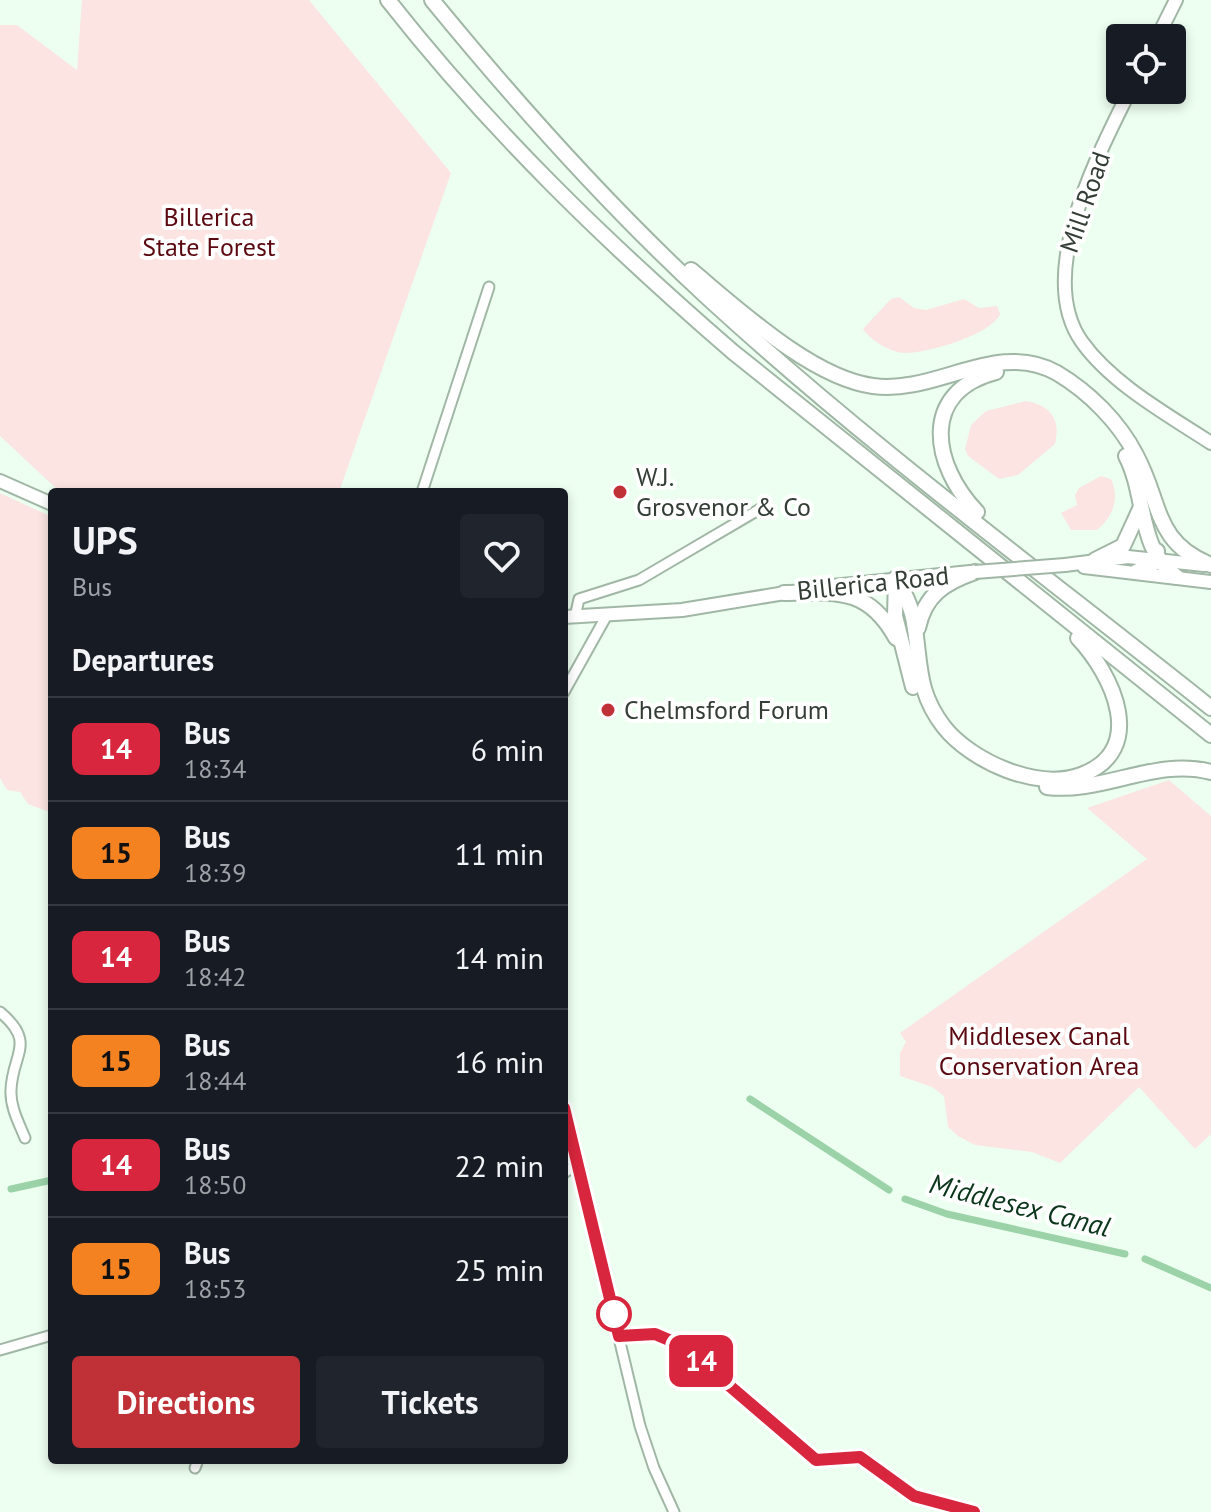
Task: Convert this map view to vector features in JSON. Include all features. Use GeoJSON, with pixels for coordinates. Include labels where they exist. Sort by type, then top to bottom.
{"type":"FeatureCollection","features":[{"type":"Feature","properties":{"kind":"highway"},"geometry":{"type":"LineString","coordinates":[[388,0],[473,101],[624,256],[733,352],[1211,735]]}},
{"type":"Feature","properties":{"kind":"highway"},"geometry":{"type":"LineString","coordinates":[[432,0],[508,92],[633,226],[782,364],[1211,708]]}},
{"type":"Feature","properties":{"kind":"highway"},"geometry":{"type":"LineString","coordinates":[[633,226],[811,362],[842,379],[876,387],[914,385],[1009,361],[1036,364],[1054,371],[1092,400],[1126,438],[1145,474],[1165,531],[1177,547],[1211,566]]}},
{"type":"Feature","properties":{"kind":"highway"},"geometry":{"type":"LineString","coordinates":[[1019,554],[963,497],[947,470],[941,448],[945,410],[957,393],[977,379],[1004,370],[1028,371],[1047,378],[1071,393],[1124,451],[1142,498],[1148,538],[1156,559],[1177,577]]}},
{"type":"Feature","properties":{"kind":"highway"},"geometry":{"type":"LineString","coordinates":[[1095,560],[1123,546],[1138,520],[1142,498]]}},
{"type":"Feature","properties":{"kind":"highway"},"geometry":{"type":"LineString","coordinates":[[1136,572],[1150,566],[1156,559],[1159,534],[1156,507]]}},
{"type":"Feature","properties":{"kind":"highway"},"geometry":{"type":"LineString","coordinates":[[916,636],[922,610],[931,596],[949,582],[975,572]]}},
{"type":"Feature","properties":{"kind":"highway"},"geometry":{"type":"LineString","coordinates":[[896,578],[911,609],[917,666],[926,696],[954,738],[978,756],[1011,770],[1049,778],[1075,777],[1092,770],[1107,755],[1118,728],[1117,698],[1109,678],[1092,653],[1042,600]]}},
{"type":"Feature","properties":{"kind":"highway"},"geometry":{"type":"LineString","coordinates":[[896,578],[895,616],[919,703],[936,730],[969,761],[1005,777],[1069,789],[1166,769],[1211,772]]}},
{"type":"Feature","properties":{"kind":"highway"},"geometry":{"type":"LineString","coordinates":[[784,593],[840,593],[864,600],[884,618],[903,653]]}},
{"type":"Feature","properties":{"kind":"main road"},"geometry":{"type":"LineString","coordinates":[[1164,24],[1176,0]]}},
{"type":"Feature","properties":{"kind":"main road","name":"Mill Road"},"geometry":{"type":"LineString","coordinates":[[1124,104],[1070,237],[1063,266],[1065,304],[1077,335],[1099,361],[1211,443]]}},
{"type":"Feature","properties":{"kind":"main road"},"geometry":{"type":"LineString","coordinates":[[0,481],[48,502]]}},
{"type":"Feature","properties":{"kind":"main road","name":"Billerica Road"},"geometry":{"type":"LineString","coordinates":[[570,617],[682,610],[896,578],[1095,560],[1156,559],[1211,566]]}},
{"type":"Feature","properties":{"kind":"main road","name":"Billerica Road"},"geometry":{"type":"LineString","coordinates":[[1065,565],[1211,582]]}},
{"type":"Feature","properties":{"kind":"street"},"geometry":{"type":"LineString","coordinates":[[423,488],[489,287]]}},
{"type":"Feature","properties":{"kind":"street"},"geometry":{"type":"LineString","coordinates":[[570,617],[579,599],[639,580],[765,506]]}},
{"type":"Feature","properties":{"kind":"street"},"geometry":{"type":"LineString","coordinates":[[568,686],[590,652],[607,615]]}},
{"type":"Feature","properties":{"kind":"street"},"geometry":{"type":"LineString","coordinates":[[0,1012],[14,1024],[21,1041],[11,1101],[25,1138]]}},
{"type":"Feature","properties":{"kind":"street"},"geometry":{"type":"LineString","coordinates":[[568,1127],[643,1435],[674,1512]]}},
{"type":"Feature","properties":{"kind":"street"},"geometry":{"type":"LineString","coordinates":[[568,1170],[576,1165]]}},
{"type":"Feature","properties":{"kind":"street"},"geometry":{"type":"LineString","coordinates":[[0,1350],[48,1336]]}},
{"type":"Feature","properties":{"kind":"green space","name":"Billerica State Forest"},"geometry":{"type":"Polygon","coordinates":[[[82,0],[309,0],[451,173],[340,488],[56,488],[0,436],[0,25],[17,25],[77,70],[82,0]]]}},
{"type":"Feature","properties":{"kind":"green space"},"geometry":{"type":"Polygon","coordinates":[[[899,297],[914,308],[926,310],[964,299],[979,308],[997,306],[1000,314],[994,322],[972,336],[928,350],[899,352],[881,345],[863,329],[891,299],[899,297]]]}},
{"type":"Feature","properties":{"kind":"green space"},"geometry":{"type":"Polygon","coordinates":[[[1026,401],[1042,406],[1052,415],[1056,427],[1055,444],[1018,475],[999,479],[968,456],[965,449],[971,425],[986,411],[1026,401]]]}},
{"type":"Feature","properties":{"kind":"green space"},"geometry":{"type":"Polygon","coordinates":[[[1101,476],[1111,479],[1114,486],[1115,500],[1111,513],[1097,530],[1071,530],[1061,513],[1077,505],[1075,495],[1079,488],[1101,476]]]}},
{"type":"Feature","properties":{"kind":"green space"},"geometry":{"type":"Polygon","coordinates":[[[0,493],[48,515],[48,812],[28,804],[20,792],[7,790],[0,778],[0,493]]]}},
{"type":"Feature","properties":{"kind":"green space","name":"Middlesex Canal Conservation Area"},"geometry":{"type":"Polygon","coordinates":[[[1169,780],[1211,816],[1211,1134],[1195,1149],[1139,1087],[1060,1163],[1032,1152],[975,1145],[958,1136],[948,1127],[944,1096],[932,1087],[900,1076],[900,1053],[906,1042],[900,1033],[1147,859],[1087,808],[1169,780]]]}},
{"type":"Feature","properties":{"kind":"waterway","name":"Middlesex Canal"},"geometry":{"type":"LineString","coordinates":[[750,1099],[889,1190]]}},
{"type":"Feature","properties":{"kind":"waterway","name":"Middlesex Canal"},"geometry":{"type":"LineString","coordinates":[[11,1189],[48,1181]]}},
{"type":"Feature","properties":{"kind":"waterway","name":"Middlesex Canal"},"geometry":{"type":"LineString","coordinates":[[905,1199],[947,1214],[1125,1254]]}},
{"type":"Feature","properties":{"kind":"waterway","name":"Middlesex Canal"},"geometry":{"type":"LineString","coordinates":[[1145,1259],[1211,1288]]}},
{"type":"Feature","properties":{"kind":"bus line","name":"14"},"geometry":{"type":"LineString","coordinates":[[568,1127],[619,1336],[655,1334],[683,1346],[816,1460],[860,1457],[924,1501],[974,1512]]}},
{"type":"Feature","properties":{"kind":"place","name":"W.J. Grosvenor & Co"},"geometry":{"type":"Point","coordinates":[620,492]}},
{"type":"Feature","properties":{"kind":"place","name":"Chelmsford Forum"},"geometry":{"type":"Point","coordinates":[608,710]}}]}
